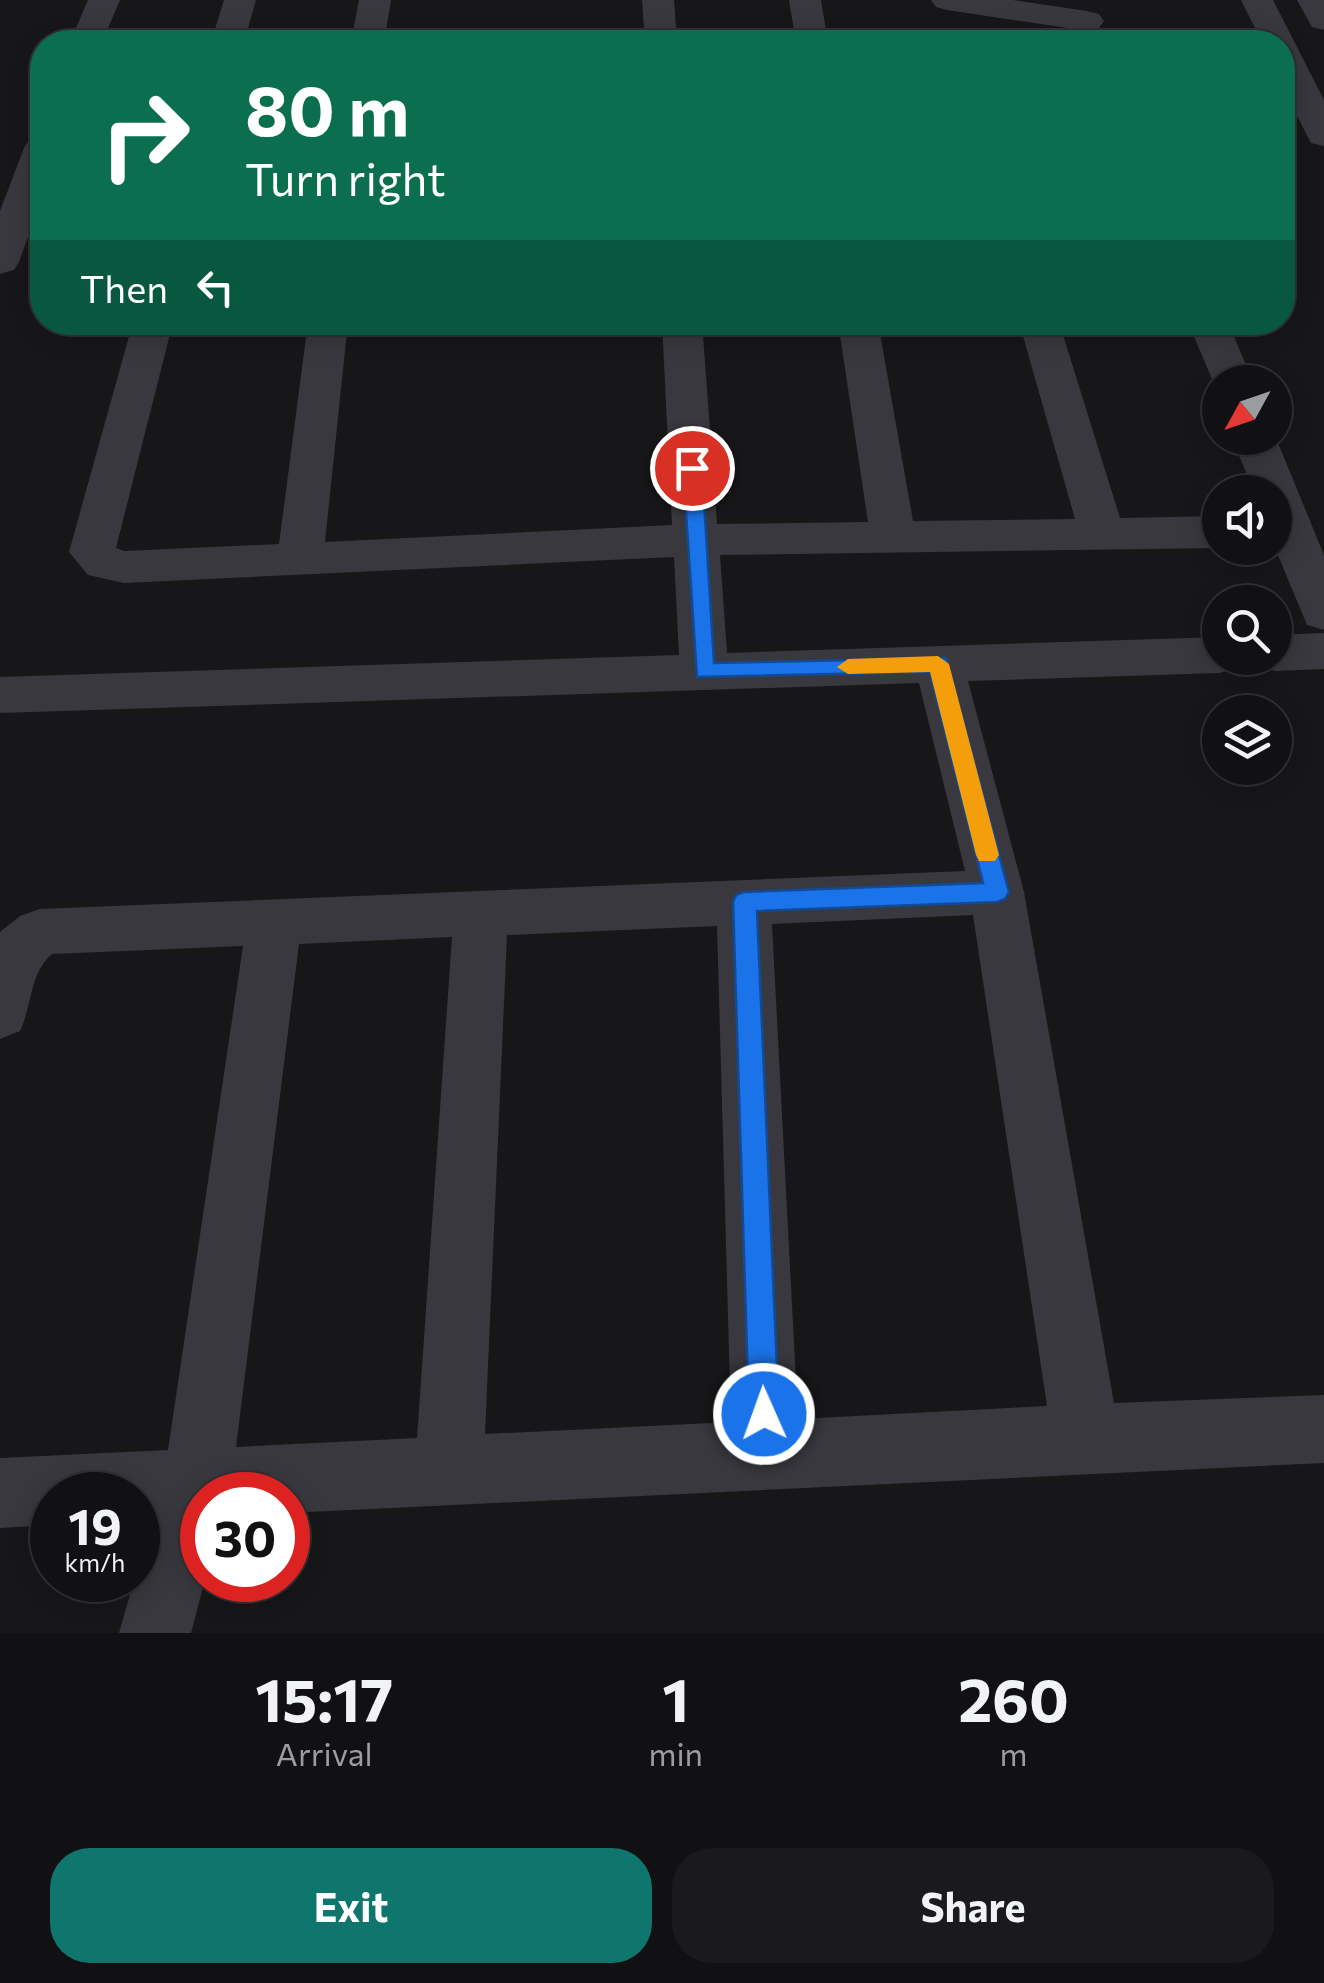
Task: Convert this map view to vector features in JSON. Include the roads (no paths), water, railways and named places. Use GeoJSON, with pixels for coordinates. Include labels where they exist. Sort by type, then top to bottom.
{"type":"FeatureCollection","features":[{"type":"Feature","properties":{"kind":"street"},"geometry":{"type":"LineString","coordinates":[[91,30],[104,0]]}},
{"type":"Feature","properties":{"kind":"street"},"geometry":{"type":"LineString","coordinates":[[231,30],[240,0]]}},
{"type":"Feature","properties":{"kind":"street"},"geometry":{"type":"LineString","coordinates":[[370,30],[375,0]]}},
{"type":"Feature","properties":{"kind":"street"},"geometry":{"type":"LineString","coordinates":[[658,0],[660,30]]}},
{"type":"Feature","properties":{"kind":"street"},"geometry":{"type":"LineString","coordinates":[[805,0],[810,30]]}},
{"type":"Feature","properties":{"kind":"street"},"geometry":{"type":"LineString","coordinates":[[1257,0],[1272,30]]}},
{"type":"Feature","properties":{"kind":"street"},"geometry":{"type":"LineString","coordinates":[[1313,0],[1324,20]]}},
{"type":"Feature","properties":{"kind":"street"},"geometry":{"type":"LineString","coordinates":[[951,10],[1087,21]]}},
{"type":"Feature","properties":{"kind":"street"},"geometry":{"type":"LineString","coordinates":[[1295,75],[1320,120]]}},
{"type":"Feature","properties":{"kind":"street"},"geometry":{"type":"LineString","coordinates":[[0,262],[21,202]]}},
{"type":"Feature","properties":{"kind":"street"},"geometry":{"type":"LineString","coordinates":[[150,335],[92,552],[104,564],[124,567],[698,540],[1202,532]]}},
{"type":"Feature","properties":{"kind":"street"},"geometry":{"type":"LineString","coordinates":[[300,559],[326,335]]}},
{"type":"Feature","properties":{"kind":"street"},"geometry":{"type":"LineString","coordinates":[[683,335],[704,672]]}},
{"type":"Feature","properties":{"kind":"street"},"geometry":{"type":"LineString","coordinates":[[860,335],[893,537]]}},
{"type":"Feature","properties":{"kind":"street"},"geometry":{"type":"LineString","coordinates":[[1043,335],[1102,534]]}},
{"type":"Feature","properties":{"kind":"street"},"geometry":{"type":"LineString","coordinates":[[1213,335],[1225,365]]}},
{"type":"Feature","properties":{"kind":"street"},"geometry":{"type":"LineString","coordinates":[[1292,513],[1324,496]]}},
{"type":"Feature","properties":{"kind":"street"},"geometry":{"type":"LineString","coordinates":[[1292,543],[1324,613]]}},
{"type":"Feature","properties":{"kind":"street"},"geometry":{"type":"LineString","coordinates":[[1292,652],[1324,651]]}},
{"type":"Feature","properties":{"kind":"street"},"geometry":{"type":"LineString","coordinates":[[0,695],[1202,655]]}},
{"type":"Feature","properties":{"kind":"street"},"geometry":{"type":"LineString","coordinates":[[938,664],[997,892],[1086,1438]]}},
{"type":"Feature","properties":{"kind":"street"},"geometry":{"type":"LineString","coordinates":[[0,1014],[14,953],[40,932],[997,892]]}},
{"type":"Feature","properties":{"kind":"street"},"geometry":{"type":"LineString","coordinates":[[744,902],[766,1454]]}},
{"type":"Feature","properties":{"kind":"street"},"geometry":{"type":"LineString","coordinates":[[449,1470],[481,912]]}},
{"type":"Feature","properties":{"kind":"street"},"geometry":{"type":"LineString","coordinates":[[199,1472],[274,921]]}},
{"type":"Feature","properties":{"kind":"street"},"geometry":{"type":"LineString","coordinates":[[310,1477],[1324,1429]]}},
{"type":"Feature","properties":{"kind":"street"},"geometry":{"type":"LineString","coordinates":[[0,1493],[180,1484]]}},
{"type":"Feature","properties":{"kind":"street"},"geometry":{"type":"LineString","coordinates":[[154,1633],[180,1542]]}}]}
